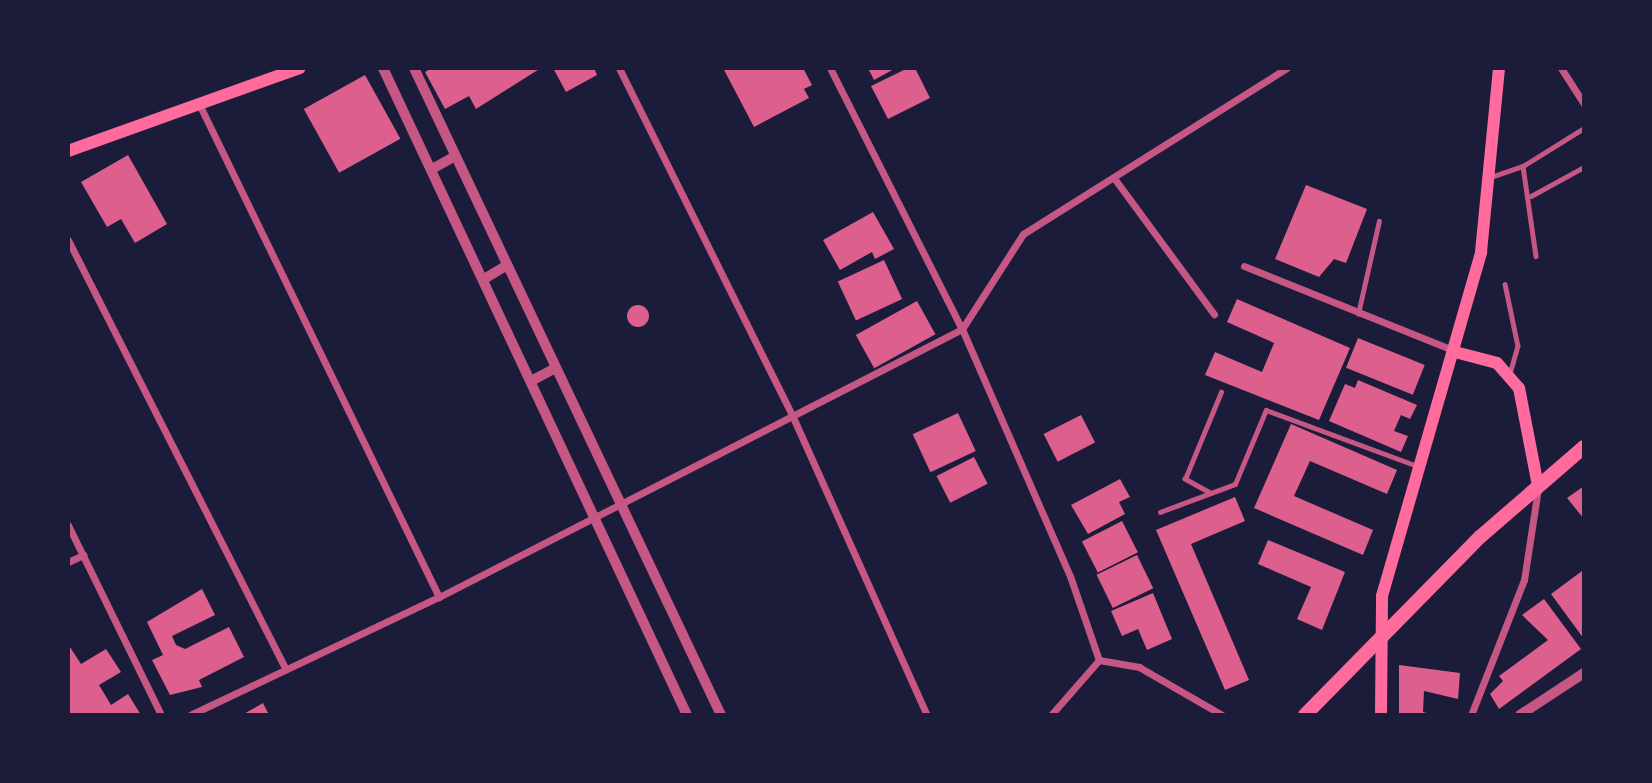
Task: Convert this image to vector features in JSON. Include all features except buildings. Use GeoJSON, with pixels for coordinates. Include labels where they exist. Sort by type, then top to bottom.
{"type":"FeatureCollection","features":[{"type":"Feature","properties":{"kind":"main road"},"geometry":{"type":"LineString","coordinates":[[68,151],[201,108],[300,68]]}},
{"type":"Feature","properties":{"kind":"main road"},"geometry":{"type":"LineString","coordinates":[[1381,715],[1382,596],[1418,467],[1455,352],[1493,176],[1499,68]]}},
{"type":"Feature","properties":{"kind":"main road"},"geometry":{"type":"LineString","coordinates":[[1455,352],[1479,356],[1510,374],[1536,451],[1538,486]]}},
{"type":"Feature","properties":{"kind":"main road"},"geometry":{"type":"LineString","coordinates":[[1305,715],[1423,592],[1584,447]]}},
{"type":"Feature","properties":{"kind":"street"},"geometry":{"type":"LineString","coordinates":[[383,68],[687,715]]}},
{"type":"Feature","properties":{"kind":"street"},"geometry":{"type":"LineString","coordinates":[[414,68],[617,503],[721,715]]}},
{"type":"Feature","properties":{"kind":"street"},"geometry":{"type":"LineString","coordinates":[[619,68],[792,415],[927,715]]}},
{"type":"Feature","properties":{"kind":"street"},"geometry":{"type":"LineString","coordinates":[[831,68],[962,329],[1099,660]]}},
{"type":"Feature","properties":{"kind":"street"},"geometry":{"type":"LineString","coordinates":[[190,715],[439,597],[617,503],[962,329],[1023,234],[1287,68]]}},
{"type":"Feature","properties":{"kind":"street"},"geometry":{"type":"LineString","coordinates":[[1561,68],[1584,104]]}},
{"type":"Feature","properties":{"kind":"street"},"geometry":{"type":"LineString","coordinates":[[201,108],[439,597]]}},
{"type":"Feature","properties":{"kind":"street"},"geometry":{"type":"LineString","coordinates":[[432,169],[455,156]]}},
{"type":"Feature","properties":{"kind":"street"},"geometry":{"type":"LineString","coordinates":[[1114,178],[1214,314]]}},
{"type":"Feature","properties":{"kind":"street"},"geometry":{"type":"LineString","coordinates":[[68,240],[285,668]]}},
{"type":"Feature","properties":{"kind":"street"},"geometry":{"type":"LineString","coordinates":[[484,279],[506,266]]}},
{"type":"Feature","properties":{"kind":"street"},"geometry":{"type":"LineString","coordinates":[[1244,266],[1455,352]]}},
{"type":"Feature","properties":{"kind":"street"},"geometry":{"type":"LineString","coordinates":[[531,381],[554,369]]}},
{"type":"Feature","properties":{"kind":"street"},"geometry":{"type":"LineString","coordinates":[[1471,715],[1524,580],[1538,486]]}},
{"type":"Feature","properties":{"kind":"street"},"geometry":{"type":"LineString","coordinates":[[68,525],[161,715]]}},
{"type":"Feature","properties":{"kind":"street"},"geometry":{"type":"LineString","coordinates":[[68,562],[83,555]]}},
{"type":"Feature","properties":{"kind":"street"},"geometry":{"type":"LineString","coordinates":[[1051,715],[1099,660]]}},
{"type":"Feature","properties":{"kind":"street"},"geometry":{"type":"LineString","coordinates":[[1099,660],[1139,667],[1223,715]]}},
{"type":"Feature","properties":{"kind":"street"},"geometry":{"type":"LineString","coordinates":[[1520,715],[1584,673]]}},
{"type":"Feature","properties":{"kind":"lane"},"geometry":{"type":"LineString","coordinates":[[1493,176],[1523,166],[1584,128]]}},
{"type":"Feature","properties":{"kind":"lane"},"geometry":{"type":"LineString","coordinates":[[1523,166],[1531,196],[1536,256]]}},
{"type":"Feature","properties":{"kind":"lane"},"geometry":{"type":"LineString","coordinates":[[1531,196],[1584,167]]}},
{"type":"Feature","properties":{"kind":"lane"},"geometry":{"type":"LineString","coordinates":[[1359,314],[1380,221]]}},
{"type":"Feature","properties":{"kind":"lane"},"geometry":{"type":"LineString","coordinates":[[1504,284],[1518,346],[1510,374]]}},
{"type":"Feature","properties":{"kind":"lane"},"geometry":{"type":"LineString","coordinates":[[1210,493],[1185,479],[1221,392]]}},
{"type":"Feature","properties":{"kind":"lane"},"geometry":{"type":"LineString","coordinates":[[1160,512],[1235,484],[1266,410],[1418,467]]}}]}
